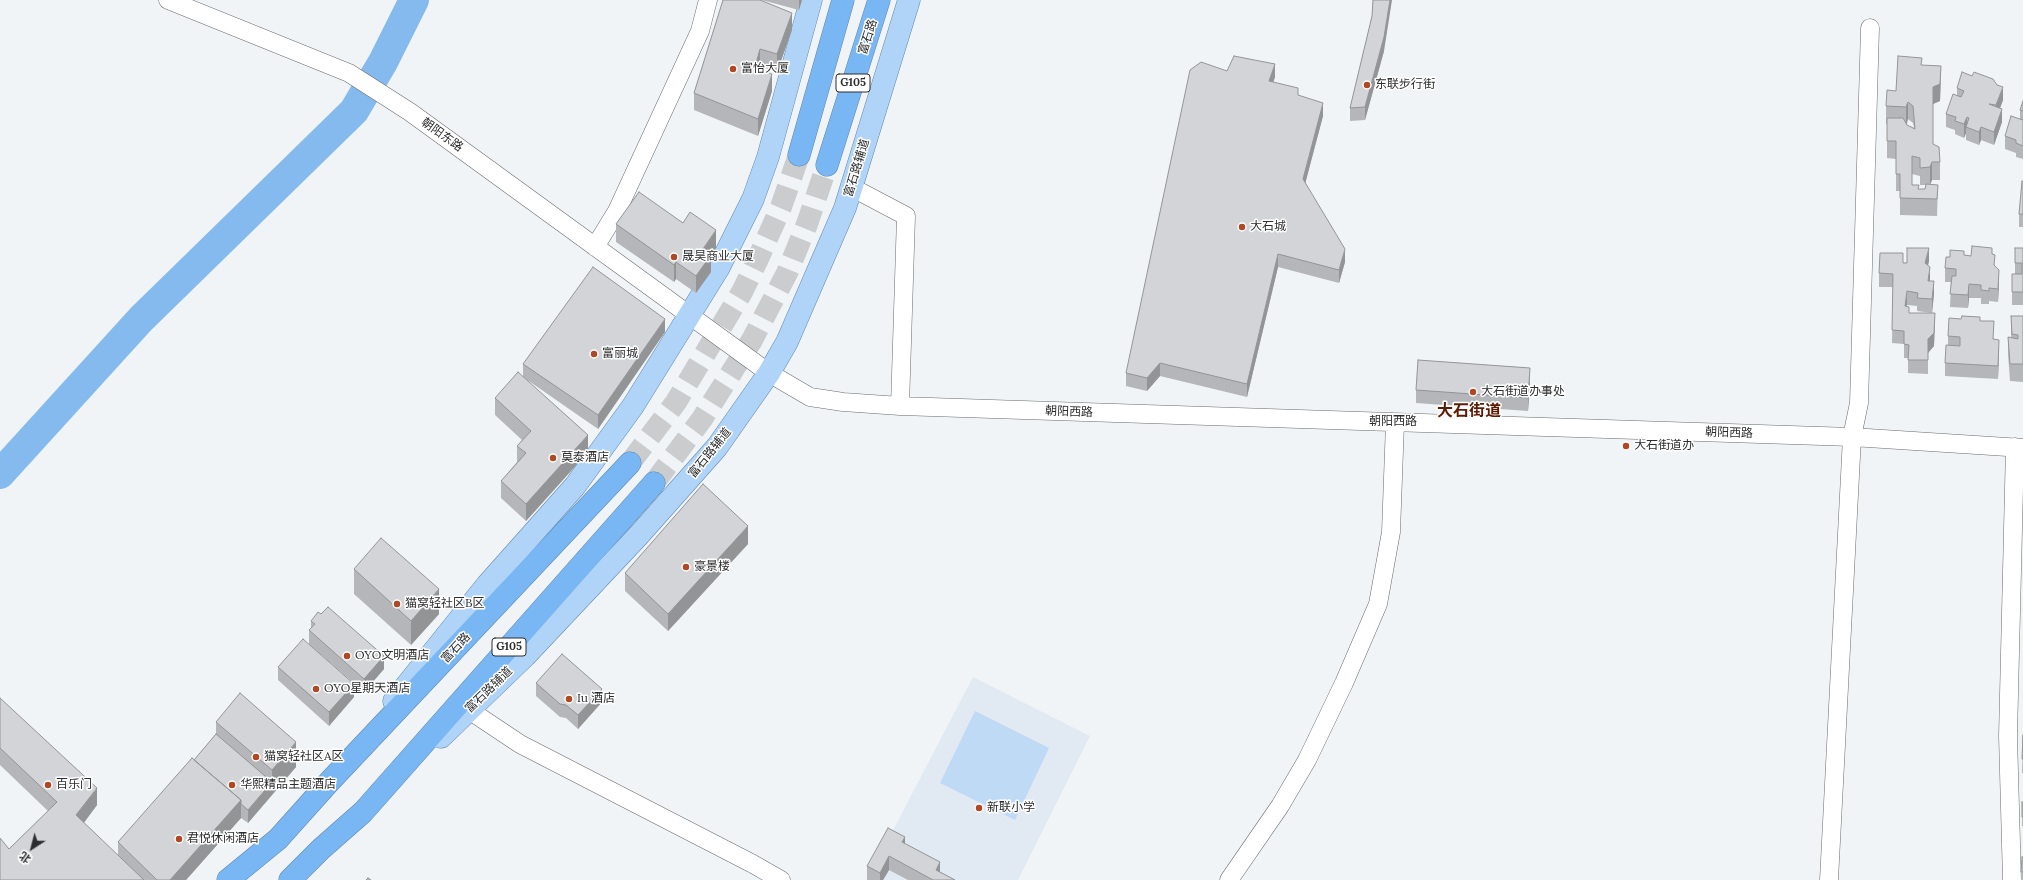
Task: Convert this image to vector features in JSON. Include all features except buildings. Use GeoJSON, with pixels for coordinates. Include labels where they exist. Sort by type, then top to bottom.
{"type":"FeatureCollection","features":[{"type":"Feature","properties":{"kind":"highway","name":"G105"},"geometry":{"type":"LineString","coordinates":[[798,155],[843,0]]}},
{"type":"Feature","properties":{"kind":"highway","name":"富石路"},"geometry":{"type":"LineString","coordinates":[[827,165],[880,0]]}},
{"type":"Feature","properties":{"kind":"highway","name":"富石路"},"geometry":{"type":"LineString","coordinates":[[228,880],[278,839],[330,781],[630,463]]}},
{"type":"Feature","properties":{"kind":"highway","name":"G105"},"geometry":{"type":"LineString","coordinates":[[290,880],[363,812],[654,483]]}},
{"type":"Feature","properties":{"kind":"main road"},"geometry":{"type":"LineString","coordinates":[[330,781],[487,585],[575,486],[633,406],[690,316],[718,269],[753,200],[768,157],[812,0]]}},
{"type":"Feature","properties":{"kind":"main road","name":"富石路辅道"},"geometry":{"type":"LineString","coordinates":[[363,812],[525,656],[644,530],[717,447],[769,373],[786,342],[845,208],[909,0]]}},
{"type":"Feature","properties":{"kind":"street","name":"朝阳东路"},"geometry":{"type":"LineString","coordinates":[[169,0],[349,73],[389,98],[769,373]]}},
{"type":"Feature","properties":{"kind":"street"},"geometry":{"type":"LineString","coordinates":[[595,247],[617,211],[700,31],[708,0]]}},
{"type":"Feature","properties":{"kind":"street"},"geometry":{"type":"LineString","coordinates":[[1829,880],[1852,437],[1859,403],[1870,28]]}},
{"type":"Feature","properties":{"kind":"street"},"geometry":{"type":"LineString","coordinates":[[851,187],[906,216],[900,406]]}},
{"type":"Feature","properties":{"kind":"street","name":"朝阳西路"},"geometry":{"type":"LineString","coordinates":[[769,373],[810,397],[843,402],[900,406],[1395,423],[1401,421],[1852,437],[2019,447]]}},
{"type":"Feature","properties":{"kind":"street"},"geometry":{"type":"LineString","coordinates":[[1229,880],[1280,806],[1306,760],[1344,683],[1378,604],[1391,532],[1395,423]]}},
{"type":"Feature","properties":{"kind":"street"},"geometry":{"type":"LineString","coordinates":[[2012,880],[2008,736],[2019,447]]}},
{"type":"Feature","properties":{"kind":"street"},"geometry":{"type":"LineString","coordinates":[[469,710],[520,744],[781,880]]}},
{"type":"Feature","properties":{"kind":"shaded area","name":"新联小学"},"geometry":{"type":"Polygon","coordinates":[[[973,677],[1090,736],[1018,880],[867,880],[973,677]]]}},
{"type":"Feature","properties":{"kind":"shaded area"},"geometry":{"type":"Polygon","coordinates":[[[975,711],[1049,748],[1015,820],[940,783],[975,711]]]}},
{"type":"Feature","properties":{"kind":"waterway"},"geometry":{"type":"LineString","coordinates":[[0,474],[141,319],[354,111],[383,62],[414,0]]}},
{"type":"Feature","properties":{"kind":"tunnel"},"geometry":{"type":"LineString","coordinates":[[630,463],[676,402],[742,292],[781,207],[799,155]]}},
{"type":"Feature","properties":{"kind":"tunnel"},"geometry":{"type":"LineString","coordinates":[[654,483],[702,419],[752,340],[787,273],[807,224],[827,165]]}},
{"type":"Feature","properties":{"kind":"place","name":"富怡大厦"},"geometry":{"type":"Point","coordinates":[733,69]}},
{"type":"Feature","properties":{"kind":"place","name":"东联步行街"},"geometry":{"type":"Point","coordinates":[1367,85]}},
{"type":"Feature","properties":{"kind":"place","name":"大石城"},"geometry":{"type":"Point","coordinates":[1242,227]}},
{"type":"Feature","properties":{"kind":"place","name":"晟昊商业大厦"},"geometry":{"type":"Point","coordinates":[674,257]}},
{"type":"Feature","properties":{"kind":"place","name":"富丽城"},"geometry":{"type":"Point","coordinates":[594,354]}},
{"type":"Feature","properties":{"kind":"place","name":"大石街道办事处"},"geometry":{"type":"Point","coordinates":[1473,392]}},
{"type":"Feature","properties":{"kind":"place","name":"大石街道办"},"geometry":{"type":"Point","coordinates":[1626,446]}},
{"type":"Feature","properties":{"kind":"place","name":"莫泰酒店"},"geometry":{"type":"Point","coordinates":[553,458]}},
{"type":"Feature","properties":{"kind":"place","name":"豪景楼"},"geometry":{"type":"Point","coordinates":[686,567]}},
{"type":"Feature","properties":{"kind":"place","name":"猫窝轻社区B区"},"geometry":{"type":"Point","coordinates":[397,604]}},
{"type":"Feature","properties":{"kind":"place","name":"OYO文明酒店"},"geometry":{"type":"Point","coordinates":[347,656]}},
{"type":"Feature","properties":{"kind":"place","name":"OYO星期天酒店"},"geometry":{"type":"Point","coordinates":[316,689]}},
{"type":"Feature","properties":{"kind":"place","name":"Iu 酒店"},"geometry":{"type":"Point","coordinates":[569,699]}},
{"type":"Feature","properties":{"kind":"place","name":"猫窝轻社区A区"},"geometry":{"type":"Point","coordinates":[256,757]}},
{"type":"Feature","properties":{"kind":"place","name":"百乐门"},"geometry":{"type":"Point","coordinates":[48,785]}},
{"type":"Feature","properties":{"kind":"place","name":"华熙精品主题酒店"},"geometry":{"type":"Point","coordinates":[232,785]}},
{"type":"Feature","properties":{"kind":"place","name":"新联小学"},"geometry":{"type":"Point","coordinates":[979,808]}},
{"type":"Feature","properties":{"kind":"place","name":"君悦休闲酒店"},"geometry":{"type":"Point","coordinates":[179,839]}},
{"type":"Feature","properties":{"kind":"district","name":"大石街道"},"geometry":{"type":"Point","coordinates":[1469,411]}}]}
